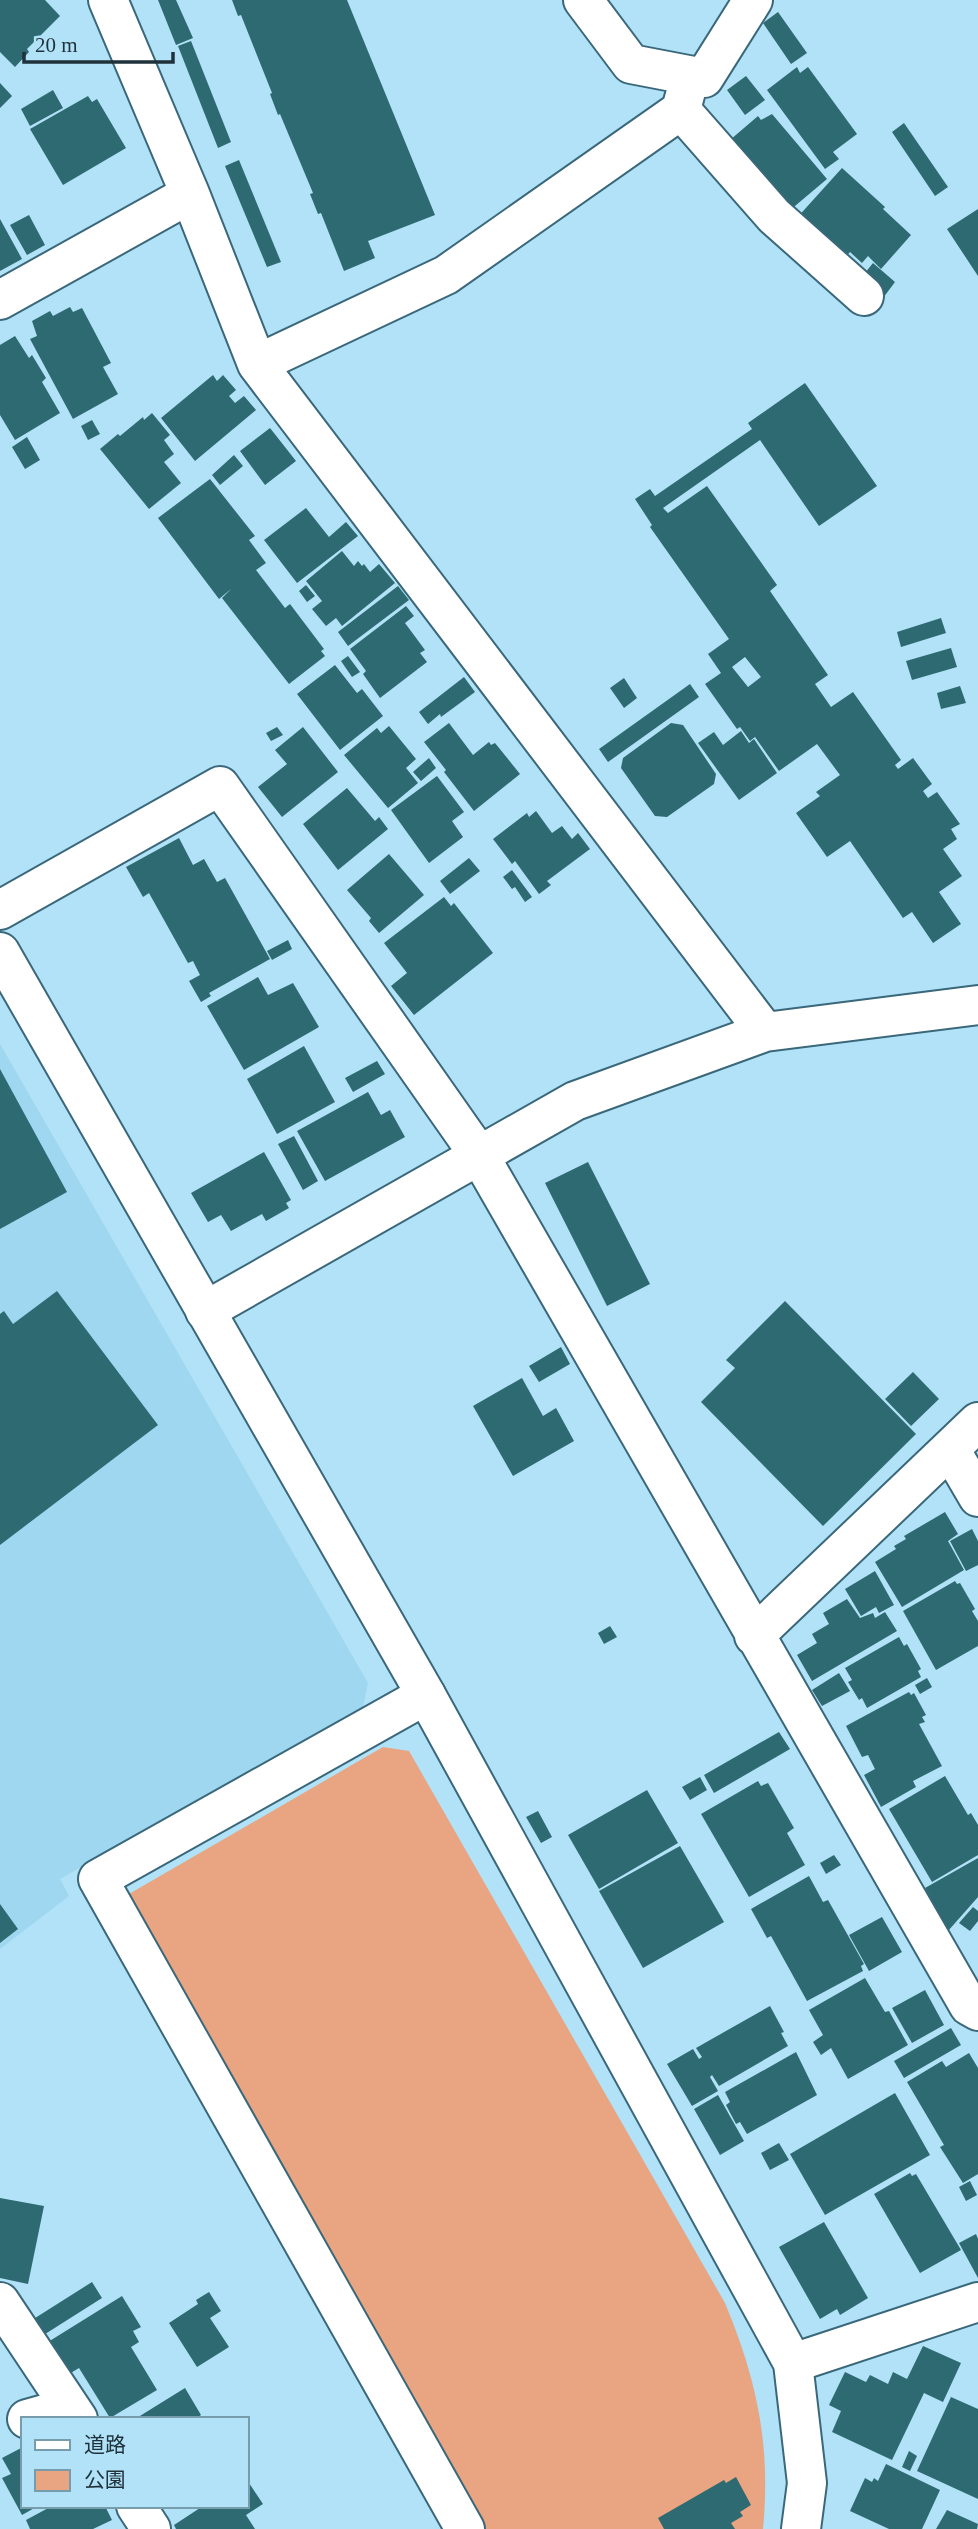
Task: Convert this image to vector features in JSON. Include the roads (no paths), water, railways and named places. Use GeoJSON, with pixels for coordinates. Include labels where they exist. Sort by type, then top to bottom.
{"type":"FeatureCollection","features":[{"type":"Feature","properties":{"kind":"street"},"geometry":{"type":"LineString","coordinates":[[108,0],[190,194],[257,363],[765,1032]]}},
{"type":"Feature","properties":{"kind":"street"},"geometry":{"type":"LineString","coordinates":[[583,0],[631,64],[686,93],[774,216],[864,296]]}},
{"type":"Feature","properties":{"kind":"street"},"geometry":{"type":"LineString","coordinates":[[257,363],[446,275],[704,78],[753,0]]}},
{"type":"Feature","properties":{"kind":"street"},"geometry":{"type":"LineString","coordinates":[[0,300],[190,194]]}},
{"type":"Feature","properties":{"kind":"street"},"geometry":{"type":"LineString","coordinates":[[0,910],[220,786],[479,1155],[969,2006],[978,2011]]}},
{"type":"Feature","properties":{"kind":"street"},"geometry":{"type":"LineString","coordinates":[[0,952],[426,1695],[793,2363],[807,2483],[801,2529]]}},
{"type":"Feature","properties":{"kind":"street"},"geometry":{"type":"LineString","coordinates":[[205,1311],[575,1101],[765,1032],[978,1005]]}},
{"type":"Feature","properties":{"kind":"street"},"geometry":{"type":"LineString","coordinates":[[754,1636],[978,1422]]}},
{"type":"Feature","properties":{"kind":"street"},"geometry":{"type":"LineString","coordinates":[[950,1449],[978,1497]]}},
{"type":"Feature","properties":{"kind":"street"},"geometry":{"type":"LineString","coordinates":[[426,1695],[98,1879],[465,2529]]}},
{"type":"Feature","properties":{"kind":"street"},"geometry":{"type":"LineString","coordinates":[[0,2302],[74,2413],[41,2417]]}},
{"type":"Feature","properties":{"kind":"street"},"geometry":{"type":"LineString","coordinates":[[793,2363],[978,2302]]}},
{"type":"Feature","properties":{"kind":"street"},"geometry":{"type":"LineString","coordinates":[[0,2426],[21,2420]]}},
{"type":"Feature","properties":{"kind":"street"},"geometry":{"type":"LineString","coordinates":[[137,2508],[151,2529]]}}]}
